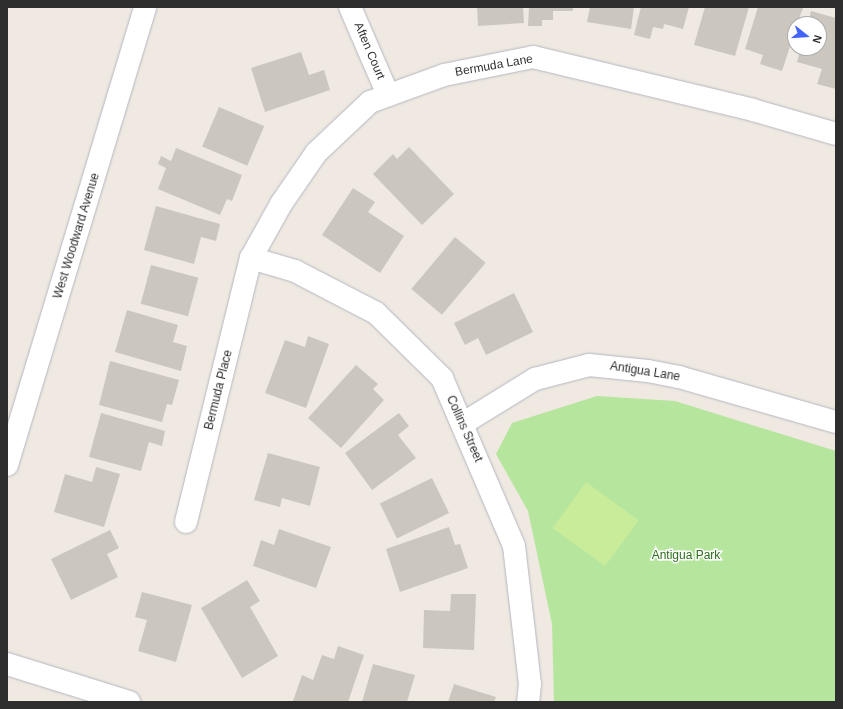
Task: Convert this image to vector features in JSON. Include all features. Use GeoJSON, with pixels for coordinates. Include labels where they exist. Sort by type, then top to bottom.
{"type":"FeatureCollection","features":[{"type":"Feature","properties":{"kind":"street","name":"West Woodward Avenue"},"geometry":{"type":"LineString","coordinates":[[7,466],[145,7]]}},
{"type":"Feature","properties":{"kind":"street","name":"Aften Court"},"geometry":{"type":"LineString","coordinates":[[350,7],[388,95]]}},
{"type":"Feature","properties":{"kind":"street","name":"Bermuda Lane"},"geometry":{"type":"LineString","coordinates":[[251,258],[281,204],[316,153],[370,102],[444,75],[533,58],[753,110],[836,134]]}},
{"type":"Feature","properties":{"kind":"street","name":"Collins Street"},"geometry":{"type":"LineString","coordinates":[[251,258],[295,272],[376,313],[442,378],[514,546],[530,684],[528,702]]}},
{"type":"Feature","properties":{"kind":"street","name":"Bermuda Place"},"geometry":{"type":"LineString","coordinates":[[186,522],[251,258]]}},
{"type":"Feature","properties":{"kind":"street","name":"Antigua Lane"},"geometry":{"type":"LineString","coordinates":[[462,424],[535,379],[589,365],[648,371],[679,377],[836,422]]}},
{"type":"Feature","properties":{"kind":"street"},"geometry":{"type":"LineString","coordinates":[[7,664],[129,702]]}},
{"type":"Feature","properties":{"kind":"green space","name":"Antigua Park"},"geometry":{"type":"Polygon","coordinates":[[[597,396],[675,401],[836,451],[836,702],[554,702],[552,624],[528,511],[496,454],[512,423],[597,396]]]}},
{"type":"Feature","properties":{"kind":"green space"},"geometry":{"type":"Polygon","coordinates":[[[586,482],[639,520],[605,566],[552,528],[586,482]]]}},
{"type":"Feature","properties":{"kind":"building"},"geometry":{"type":"Polygon","coordinates":[[[477,7],[523,7],[524,23],[478,26],[477,7]]]}},
{"type":"Feature","properties":{"kind":"building"},"geometry":{"type":"Polygon","coordinates":[[[529,7],[573,7],[573,11],[553,11],[553,20],[542,20],[542,26],[528,26],[529,7]]]}},
{"type":"Feature","properties":{"kind":"building"},"geometry":{"type":"Polygon","coordinates":[[[590,7],[634,7],[631,29],[587,22],[590,7]]]}},
{"type":"Feature","properties":{"kind":"building"},"geometry":{"type":"Polygon","coordinates":[[[641,7],[689,7],[683,29],[664,24],[663,29],[653,27],[650,39],[634,35],[641,7]]]}},
{"type":"Feature","properties":{"kind":"building"},"geometry":{"type":"Polygon","coordinates":[[[705,7],[749,7],[735,56],[694,45],[705,7]]]}},
{"type":"Feature","properties":{"kind":"building"},"geometry":{"type":"Polygon","coordinates":[[[758,7],[803,8],[800,16],[787,16],[787,56],[782,71],[760,64],[763,55],[745,49],[758,7]]]}},
{"type":"Feature","properties":{"kind":"building"},"geometry":{"type":"Polygon","coordinates":[[[811,11],[836,18],[836,89],[817,84],[822,69],[797,62],[799,56],[827,56],[827,16],[810,16],[811,11]]]}},
{"type":"Feature","properties":{"kind":"building"},"geometry":{"type":"Polygon","coordinates":[[[301,52],[309,75],[324,70],[330,90],[265,112],[251,68],[301,52]]]}},
{"type":"Feature","properties":{"kind":"building"},"geometry":{"type":"Polygon","coordinates":[[[219,107],[264,126],[247,166],[202,147],[219,107]]]}},
{"type":"Feature","properties":{"kind":"building"},"geometry":{"type":"Polygon","coordinates":[[[409,147],[454,194],[422,225],[373,174],[393,154],[397,159],[409,147]]]}},
{"type":"Feature","properties":{"kind":"building"},"geometry":{"type":"Polygon","coordinates":[[[176,148],[242,175],[232,201],[227,199],[220,215],[158,189],[166,168],[158,164],[161,156],[171,161],[176,148]]]}},
{"type":"Feature","properties":{"kind":"building"},"geometry":{"type":"Polygon","coordinates":[[[353,188],[375,202],[368,212],[404,236],[380,273],[322,235],[353,188]]]}},
{"type":"Feature","properties":{"kind":"building"},"geometry":{"type":"Polygon","coordinates":[[[156,206],[220,224],[216,241],[201,237],[194,264],[144,250],[156,206]]]}},
{"type":"Feature","properties":{"kind":"building"},"geometry":{"type":"Polygon","coordinates":[[[455,237],[486,263],[442,315],[411,289],[455,237]]]}},
{"type":"Feature","properties":{"kind":"building"},"geometry":{"type":"Polygon","coordinates":[[[151,265],[198,278],[188,316],[141,304],[151,265]]]}},
{"type":"Feature","properties":{"kind":"building"},"geometry":{"type":"Polygon","coordinates":[[[514,293],[533,332],[486,355],[478,338],[465,345],[454,323],[514,293]]]}},
{"type":"Feature","properties":{"kind":"building"},"geometry":{"type":"Polygon","coordinates":[[[127,310],[178,325],[173,342],[187,346],[181,371],[115,352],[127,310]]]}},
{"type":"Feature","properties":{"kind":"building"},"geometry":{"type":"Polygon","coordinates":[[[308,336],[329,344],[306,408],[265,393],[285,340],[305,347],[308,336]]]}},
{"type":"Feature","properties":{"kind":"building"},"geometry":{"type":"Polygon","coordinates":[[[110,361],[179,380],[172,405],[167,404],[162,422],[99,405],[110,361]]]}},
{"type":"Feature","properties":{"kind":"building"},"geometry":{"type":"Polygon","coordinates":[[[356,365],[378,384],[373,389],[384,400],[341,448],[308,418],[356,365]]]}},
{"type":"Feature","properties":{"kind":"building"},"geometry":{"type":"Polygon","coordinates":[[[101,413],[165,431],[162,446],[149,442],[141,471],[89,457],[101,413]]]}},
{"type":"Feature","properties":{"kind":"building"},"geometry":{"type":"Polygon","coordinates":[[[399,413],[409,426],[398,435],[416,458],[372,490],[345,453],[399,413]]]}},
{"type":"Feature","properties":{"kind":"building"},"geometry":{"type":"Polygon","coordinates":[[[268,453],[320,467],[310,506],[282,498],[280,507],[254,500],[268,453]]]}},
{"type":"Feature","properties":{"kind":"building"},"geometry":{"type":"Polygon","coordinates":[[[96,467],[120,474],[104,527],[54,512],[65,474],[92,482],[96,467]]]}},
{"type":"Feature","properties":{"kind":"building"},"geometry":{"type":"Polygon","coordinates":[[[432,478],[449,513],[397,538],[380,503],[432,478]]]}},
{"type":"Feature","properties":{"kind":"building"},"geometry":{"type":"Polygon","coordinates":[[[449,527],[455,545],[460,544],[468,568],[400,592],[386,549],[449,527]]]}},
{"type":"Feature","properties":{"kind":"building"},"geometry":{"type":"Polygon","coordinates":[[[279,529],[331,547],[316,588],[253,566],[261,540],[274,545],[279,529]]]}},
{"type":"Feature","properties":{"kind":"building"},"geometry":{"type":"Polygon","coordinates":[[[110,530],[119,548],[107,554],[118,577],[71,600],[51,559],[110,530]]]}},
{"type":"Feature","properties":{"kind":"building"},"geometry":{"type":"Polygon","coordinates":[[[247,580],[260,601],[250,607],[278,656],[242,678],[201,608],[247,580]]]}},
{"type":"Feature","properties":{"kind":"building"},"geometry":{"type":"Polygon","coordinates":[[[142,592],[192,605],[176,662],[138,651],[147,620],[135,617],[142,592]]]}},
{"type":"Feature","properties":{"kind":"building"},"geometry":{"type":"Polygon","coordinates":[[[451,594],[476,594],[474,650],[423,648],[424,610],[450,611],[451,594]]]}},
{"type":"Feature","properties":{"kind":"building"},"geometry":{"type":"Polygon","coordinates":[[[338,646],[364,655],[348,702],[293,701],[302,675],[313,680],[322,655],[334,659],[338,646]]]}},
{"type":"Feature","properties":{"kind":"building"},"geometry":{"type":"Polygon","coordinates":[[[373,664],[415,675],[407,702],[362,702],[373,664]]]}},
{"type":"Feature","properties":{"kind":"building"},"geometry":{"type":"Polygon","coordinates":[[[454,684],[496,697],[494,702],[448,702],[454,684]]]}}]}
